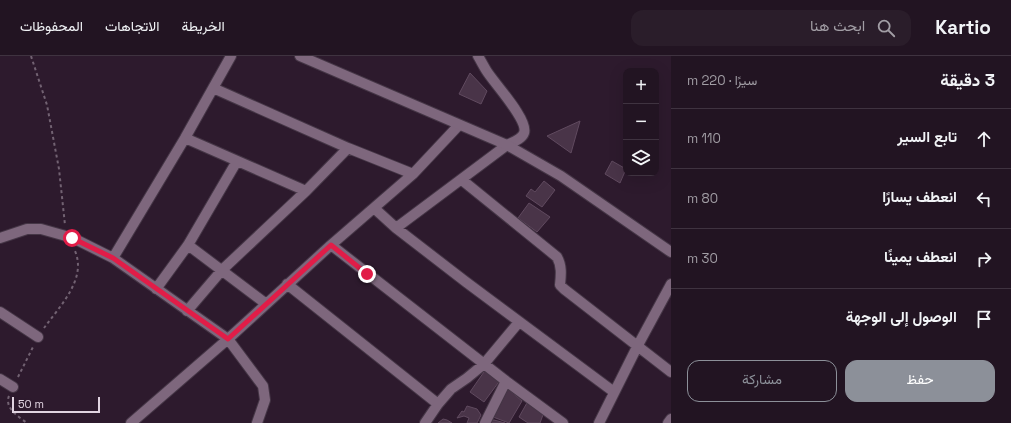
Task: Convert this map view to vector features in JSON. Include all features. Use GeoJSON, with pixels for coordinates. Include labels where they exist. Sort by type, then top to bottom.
{"type":"FeatureCollection","features":[{"type":"Feature","properties":{"kind":"street"},"geometry":{"type":"LineString","coordinates":[[113,258],[185,138],[231,56]]}},
{"type":"Feature","properties":{"kind":"street"},"geometry":{"type":"LineString","coordinates":[[300,56],[507,146],[561,176],[671,252]]}},
{"type":"Feature","properties":{"kind":"street"},"geometry":{"type":"LineString","coordinates":[[396,228],[520,138],[524,132],[525,127],[520,117],[486,70],[478,56]]}},
{"type":"Feature","properties":{"kind":"street"},"geometry":{"type":"LineString","coordinates":[[213,88],[348,148],[413,174]]}},
{"type":"Feature","properties":{"kind":"street"},"geometry":{"type":"LineString","coordinates":[[131,423],[228,339],[265,303],[413,174],[459,125]]}},
{"type":"Feature","properties":{"kind":"street"},"geometry":{"type":"LineString","coordinates":[[185,138],[306,191]]}},
{"type":"Feature","properties":{"kind":"street"},"geometry":{"type":"LineString","coordinates":[[187,311],[222,270],[306,191],[348,148]]}},
{"type":"Feature","properties":{"kind":"street"},"geometry":{"type":"LineString","coordinates":[[156,289],[188,245],[237,161]]}},
{"type":"Feature","properties":{"kind":"street"},"geometry":{"type":"LineString","coordinates":[[462,180],[557,257],[560,262],[561,269],[560,285],[564,289],[671,372]]}},
{"type":"Feature","properties":{"kind":"street"},"geometry":{"type":"LineString","coordinates":[[374,208],[396,228],[614,392]]}},
{"type":"Feature","properties":{"kind":"street"},"geometry":{"type":"LineString","coordinates":[[0,238],[27,229],[41,229],[72,238],[113,258],[228,339],[263,386],[265,400],[257,423]]}},
{"type":"Feature","properties":{"kind":"street"},"geometry":{"type":"LineString","coordinates":[[188,245],[265,303]]}},
{"type":"Feature","properties":{"kind":"street"},"geometry":{"type":"LineString","coordinates":[[331,245],[506,381],[551,419],[563,423]]}},
{"type":"Feature","properties":{"kind":"street"},"geometry":{"type":"LineString","coordinates":[[287,284],[438,404]]}},
{"type":"Feature","properties":{"kind":"street"},"geometry":{"type":"LineString","coordinates":[[599,423],[637,346],[671,284]]}},
{"type":"Feature","properties":{"kind":"street"},"geometry":{"type":"LineString","coordinates":[[0,312],[38,337]]}},
{"type":"Feature","properties":{"kind":"street"},"geometry":{"type":"LineString","coordinates":[[425,423],[438,404],[451,389],[484,364],[519,322]]}},
{"type":"Feature","properties":{"kind":"street"},"geometry":{"type":"LineString","coordinates":[[0,379],[13,387]]}},
{"type":"Feature","properties":{"kind":"street"},"geometry":{"type":"LineString","coordinates":[[485,423],[506,381]]}},
{"type":"Feature","properties":{"kind":"street"},"geometry":{"type":"LineString","coordinates":[[668,423],[671,419]]}},
{"type":"Feature","properties":{"kind":"path"},"geometry":{"type":"LineString","coordinates":[[27,423],[15,414],[9,407],[7,400],[38,337],[74,286],[78,262],[76,252],[66,236],[59,169],[47,105],[31,56]]}},
{"type":"Feature","properties":{"kind":"building"},"geometry":{"type":"Polygon","coordinates":[[[470,73],[487,91],[481,104],[459,94],[470,73]]]}},
{"type":"Feature","properties":{"kind":"building"},"geometry":{"type":"Polygon","coordinates":[[[580,121],[571,153],[547,136],[580,121]]]}},
{"type":"Feature","properties":{"kind":"building"},"geometry":{"type":"Polygon","coordinates":[[[612,161],[623,167],[623,176],[620,183],[605,174],[612,161]]]}},
{"type":"Feature","properties":{"kind":"building"},"geometry":{"type":"Polygon","coordinates":[[[544,181],[555,190],[542,207],[526,196],[531,189],[535,192],[544,181]]]}},
{"type":"Feature","properties":{"kind":"building"},"geometry":{"type":"Polygon","coordinates":[[[529,203],[550,217],[537,232],[518,218],[529,203]]]}},
{"type":"Feature","properties":{"kind":"building"},"geometry":{"type":"Polygon","coordinates":[[[486,369],[501,379],[484,402],[470,392],[486,369]]]}},
{"type":"Feature","properties":{"kind":"building"},"geometry":{"type":"Polygon","coordinates":[[[506,387],[522,401],[509,423],[493,417],[506,387]]]}},
{"type":"Feature","properties":{"kind":"building"},"geometry":{"type":"Polygon","coordinates":[[[528,401],[544,412],[540,423],[528,423],[519,417],[528,401]]]}},
{"type":"Feature","properties":{"kind":"building"},"geometry":{"type":"Polygon","coordinates":[[[467,406],[477,409],[481,415],[477,423],[467,423],[469,418],[464,416],[457,418],[462,411],[464,412],[467,406]]]}},
{"type":"Feature","properties":{"kind":"building"},"geometry":{"type":"Polygon","coordinates":[[[443,419],[447,420],[452,423],[438,423],[443,419]]]}},
{"type":"Feature","properties":{"kind":"building"},"geometry":{"type":"Polygon","coordinates":[[[494,420],[505,423],[490,423],[494,420]]]}},
{"type":"Feature","properties":{"kind":"route"},"geometry":{"type":"LineString","coordinates":[[72,238],[113,258],[228,339],[265,303],[331,245],[367,274]]}}]}
